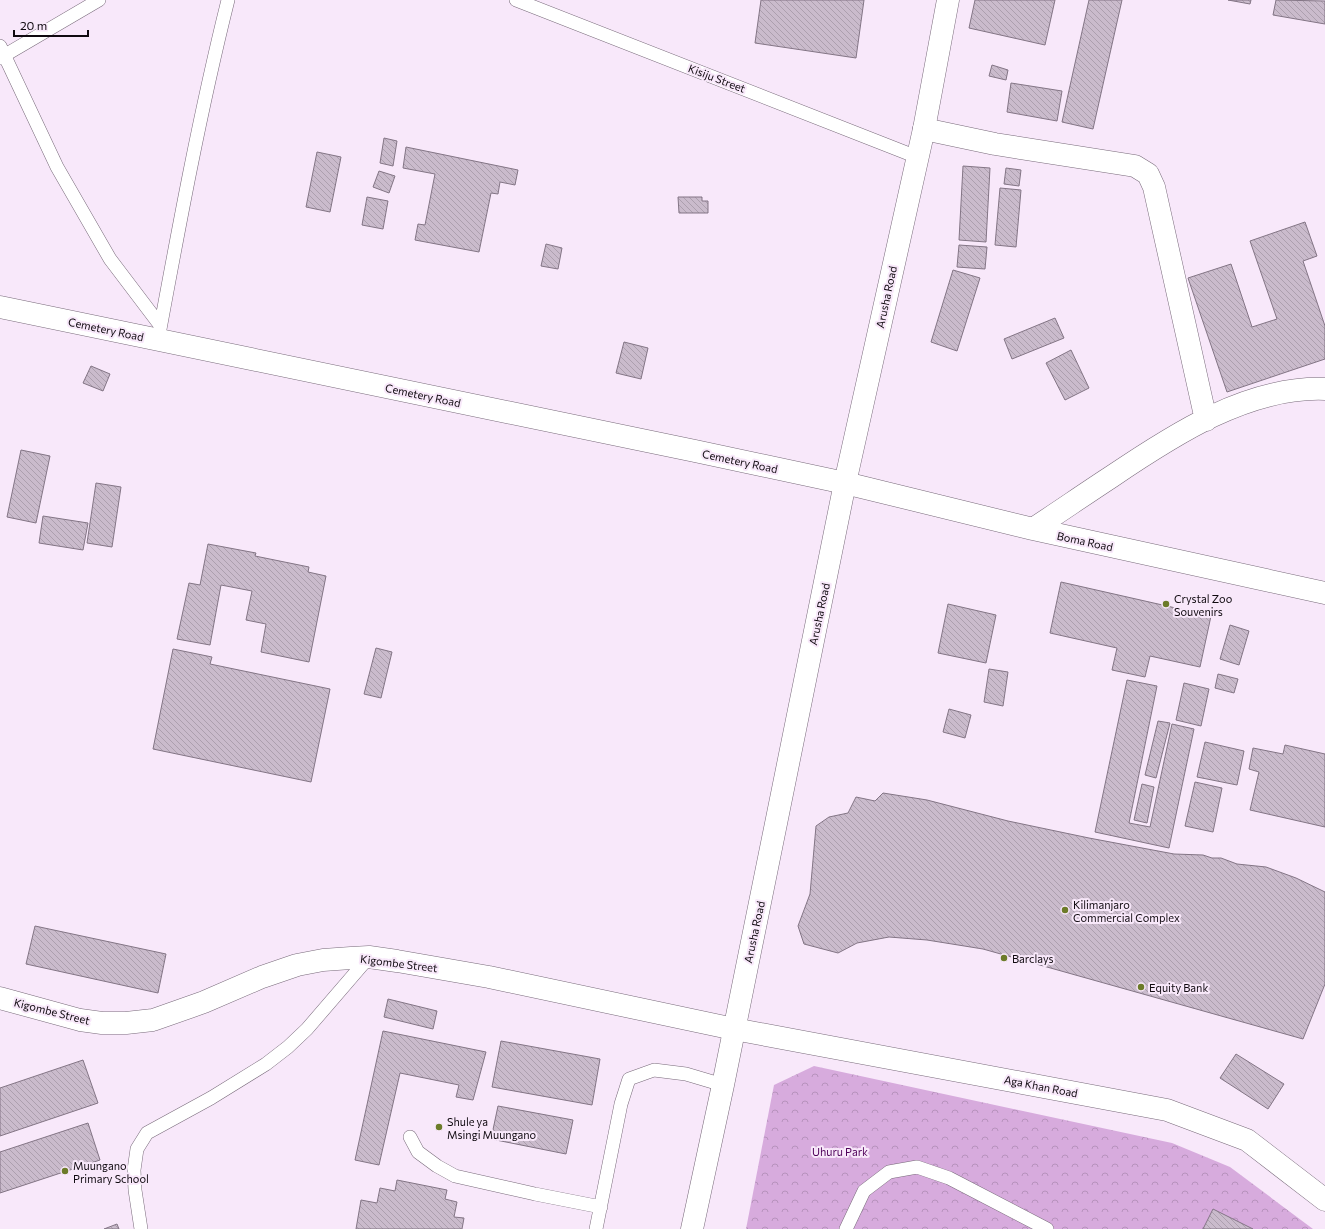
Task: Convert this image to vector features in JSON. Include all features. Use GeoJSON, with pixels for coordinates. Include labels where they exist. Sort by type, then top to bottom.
{"type":"FeatureCollection","features":[{"type":"Feature","properties":{"kind":"street","name":"Arusha Road"},"geometry":{"type":"LineString","coordinates":[[692,1229],[845,484],[924,130],[948,0]]}},
{"type":"Feature","properties":{"kind":"street"},"geometry":{"type":"LineString","coordinates":[[924,130],[995,144],[1135,166],[1148,174],[1156,194],[1206,420]]}},
{"type":"Feature","properties":{"kind":"street","name":"Cemetery Road"},"geometry":{"type":"LineString","coordinates":[[0,307],[159,332],[845,484]]}},
{"type":"Feature","properties":{"kind":"street"},"geometry":{"type":"LineString","coordinates":[[1033,529],[1148,452],[1235,406],[1275,394],[1308,388],[1325,389]]}},
{"type":"Feature","properties":{"kind":"street","name":"Boma Road"},"geometry":{"type":"LineString","coordinates":[[845,484],[1033,529],[1325,593]]}},
{"type":"Feature","properties":{"kind":"street","name":"Kigombe Street"},"geometry":{"type":"LineString","coordinates":[[0,998],[80,1020],[102,1023],[126,1023],[153,1020],[204,1002],[262,977],[297,965],[323,960],[369,957],[489,977],[734,1029]]}},
{"type":"Feature","properties":{"kind":"street","name":"Aga Khan Road"},"geometry":{"type":"LineString","coordinates":[[734,1029],[1166,1110],[1247,1140],[1325,1200]]}},
{"type":"Feature","properties":{"kind":"lane"},"geometry":{"type":"LineString","coordinates":[[98,0],[2,53],[57,167],[110,259],[159,332]]}},
{"type":"Feature","properties":{"kind":"lane"},"geometry":{"type":"LineString","coordinates":[[159,332],[183,204],[211,69],[228,0]]}},
{"type":"Feature","properties":{"kind":"lane","name":"Kisiju Street"},"geometry":{"type":"LineString","coordinates":[[516,0],[917,157]]}},
{"type":"Feature","properties":{"kind":"lane"},"geometry":{"type":"LineString","coordinates":[[141,1229],[135,1190],[134,1170],[136,1149],[147,1133],[211,1098],[266,1064],[288,1047],[307,1029],[369,957]]}},
{"type":"Feature","properties":{"kind":"lane"},"geometry":{"type":"LineString","coordinates":[[596,1229],[621,1104],[629,1079],[654,1070],[686,1074],[723,1084]]}},
{"type":"Feature","properties":{"kind":"lane"},"geometry":{"type":"LineString","coordinates":[[410,1137],[418,1152],[437,1166],[455,1176],[601,1207]]}},
{"type":"Feature","properties":{"kind":"lane"},"geometry":{"type":"LineString","coordinates":[[846,1229],[864,1191],[889,1172],[917,1167],[949,1178],[1047,1229]]}},
{"type":"Feature","properties":{"kind":"green space","name":"Uhuru Park"},"geometry":{"type":"Polygon","coordinates":[[[814,1066],[1172,1143],[1230,1167],[1313,1229],[746,1229],[774,1085],[814,1066]]]}},
{"type":"Feature","properties":{"kind":"building"},"geometry":{"type":"Polygon","coordinates":[[[761,0],[864,0],[856,58],[755,43],[761,0]]]}},
{"type":"Feature","properties":{"kind":"building"},"geometry":{"type":"Polygon","coordinates":[[[975,0],[1055,0],[1045,45],[969,28],[975,0]]]}},
{"type":"Feature","properties":{"kind":"building"},"geometry":{"type":"Polygon","coordinates":[[[1089,0],[1122,0],[1093,129],[1062,122],[1089,0]]]}},
{"type":"Feature","properties":{"kind":"building"},"geometry":{"type":"Polygon","coordinates":[[[1228,0],[1251,0],[1250,4],[1228,0]]]}},
{"type":"Feature","properties":{"kind":"building"},"geometry":{"type":"Polygon","coordinates":[[[1276,0],[1325,1],[1325,24],[1273,15],[1276,0]]]}},
{"type":"Feature","properties":{"kind":"building"},"geometry":{"type":"Polygon","coordinates":[[[992,65],[1008,70],[1006,80],[989,76],[992,65]]]}},
{"type":"Feature","properties":{"kind":"building"},"geometry":{"type":"Polygon","coordinates":[[[1011,83],[1062,91],[1057,121],[1007,112],[1011,83]]]}},
{"type":"Feature","properties":{"kind":"building"},"geometry":{"type":"Polygon","coordinates":[[[384,138],[397,141],[393,166],[380,163],[384,138]]]}},
{"type":"Feature","properties":{"kind":"building"},"geometry":{"type":"Polygon","coordinates":[[[406,147],[518,170],[515,185],[500,182],[498,194],[491,193],[479,252],[415,240],[418,224],[425,225],[435,174],[403,168],[406,147]]]}},
{"type":"Feature","properties":{"kind":"building"},"geometry":{"type":"Polygon","coordinates":[[[317,152],[341,157],[330,212],[306,207],[317,152]]]}},
{"type":"Feature","properties":{"kind":"building"},"geometry":{"type":"Polygon","coordinates":[[[963,166],[990,168],[986,242],[959,240],[963,166]]]}},
{"type":"Feature","properties":{"kind":"building"},"geometry":{"type":"Polygon","coordinates":[[[1006,168],[1021,170],[1019,186],[1004,184],[1006,168]]]}},
{"type":"Feature","properties":{"kind":"building"},"geometry":{"type":"Polygon","coordinates":[[[379,171],[395,176],[389,193],[373,187],[379,171]]]}},
{"type":"Feature","properties":{"kind":"building"},"geometry":{"type":"Polygon","coordinates":[[[1000,188],[1021,190],[1016,247],[995,245],[1000,188]]]}},
{"type":"Feature","properties":{"kind":"building"},"geometry":{"type":"Polygon","coordinates":[[[367,197],[388,201],[383,229],[362,225],[367,197]]]}},
{"type":"Feature","properties":{"kind":"building"},"geometry":{"type":"Polygon","coordinates":[[[678,197],[702,197],[702,201],[708,201],[708,213],[679,213],[678,197]]]}},
{"type":"Feature","properties":{"kind":"building"},"geometry":{"type":"Polygon","coordinates":[[[1305,222],[1317,256],[1303,261],[1325,326],[1325,359],[1227,392],[1188,278],[1231,264],[1252,327],[1277,319],[1250,241],[1305,222]]]}},
{"type":"Feature","properties":{"kind":"building"},"geometry":{"type":"Polygon","coordinates":[[[546,244],[562,248],[558,269],[541,266],[546,244]]]}},
{"type":"Feature","properties":{"kind":"building"},"geometry":{"type":"Polygon","coordinates":[[[959,245],[987,247],[985,269],[957,267],[959,245]]]}},
{"type":"Feature","properties":{"kind":"building"},"geometry":{"type":"Polygon","coordinates":[[[953,270],[980,278],[957,351],[931,342],[953,270]]]}},
{"type":"Feature","properties":{"kind":"building"},"geometry":{"type":"Polygon","coordinates":[[[1055,318],[1064,338],[1012,359],[1004,339],[1055,318]]]}},
{"type":"Feature","properties":{"kind":"building"},"geometry":{"type":"Polygon","coordinates":[[[624,342],[648,348],[641,379],[616,373],[624,342]]]}},
{"type":"Feature","properties":{"kind":"building"},"geometry":{"type":"Polygon","coordinates":[[[1071,350],[1089,388],[1065,400],[1046,363],[1071,350]]]}},
{"type":"Feature","properties":{"kind":"building"},"geometry":{"type":"Polygon","coordinates":[[[91,366],[110,374],[103,391],[83,383],[91,366]]]}},
{"type":"Feature","properties":{"kind":"building"},"geometry":{"type":"Polygon","coordinates":[[[21,450],[50,456],[36,523],[7,517],[21,450]]]}},
{"type":"Feature","properties":{"kind":"building"},"geometry":{"type":"Polygon","coordinates":[[[96,483],[121,487],[112,547],[87,543],[96,483]]]}},
{"type":"Feature","properties":{"kind":"building"},"geometry":{"type":"Polygon","coordinates":[[[43,516],[88,523],[83,550],[39,543],[43,516]]]}},
{"type":"Feature","properties":{"kind":"building"},"geometry":{"type":"Polygon","coordinates":[[[208,544],[256,553],[255,556],[309,567],[308,572],[326,576],[309,662],[261,652],[266,624],[246,620],[252,591],[221,585],[210,645],[177,639],[189,583],[200,585],[208,544]]]}},
{"type":"Feature","properties":{"kind":"building"},"geometry":{"type":"Polygon","coordinates":[[[1061,582],[1211,616],[1200,667],[1150,656],[1145,677],[1112,670],[1117,648],[1050,633],[1061,582]]]}},
{"type":"Feature","properties":{"kind":"building"},"geometry":{"type":"Polygon","coordinates":[[[948,604],[996,615],[986,663],[938,653],[948,604]]]}},
{"type":"Feature","properties":{"kind":"building"},"geometry":{"type":"Polygon","coordinates":[[[1230,625],[1249,631],[1239,665],[1220,659],[1230,625]]]}},
{"type":"Feature","properties":{"kind":"building"},"geometry":{"type":"Polygon","coordinates":[[[376,648],[392,652],[381,698],[364,694],[376,648]]]}},
{"type":"Feature","properties":{"kind":"building"},"geometry":{"type":"Polygon","coordinates":[[[173,649],[212,657],[210,664],[330,689],[311,782],[153,749],[173,649]]]}},
{"type":"Feature","properties":{"kind":"building"},"geometry":{"type":"Polygon","coordinates":[[[989,669],[1008,672],[1003,706],[984,702],[989,669]]]}},
{"type":"Feature","properties":{"kind":"building"},"geometry":{"type":"Polygon","coordinates":[[[1218,674],[1238,679],[1234,693],[1215,688],[1218,674]]]}},
{"type":"Feature","properties":{"kind":"building"},"geometry":{"type":"Polygon","coordinates":[[[1127,680],[1157,686],[1129,823],[1150,827],[1172,724],[1194,729],[1169,848],[1095,832],[1127,680]]]}},
{"type":"Feature","properties":{"kind":"building"},"geometry":{"type":"Polygon","coordinates":[[[1184,683],[1209,689],[1201,726],[1176,720],[1184,683]]]}},
{"type":"Feature","properties":{"kind":"building"},"geometry":{"type":"Polygon","coordinates":[[[949,709],[971,715],[965,738],[943,732],[949,709]]]}},
{"type":"Feature","properties":{"kind":"building"},"geometry":{"type":"Polygon","coordinates":[[[1158,721],[1170,723],[1156,778],[1145,775],[1158,721]]]}},
{"type":"Feature","properties":{"kind":"building"},"geometry":{"type":"Polygon","coordinates":[[[1205,742],[1244,751],[1237,785],[1197,777],[1205,742]]]}},
{"type":"Feature","properties":{"kind":"building"},"geometry":{"type":"Polygon","coordinates":[[[1285,745],[1325,754],[1325,827],[1250,810],[1259,772],[1249,769],[1253,748],[1283,754],[1285,745]]]}},
{"type":"Feature","properties":{"kind":"building"},"geometry":{"type":"Polygon","coordinates":[[[1195,782],[1222,788],[1213,832],[1185,826],[1195,782]]]}},
{"type":"Feature","properties":{"kind":"building"},"geometry":{"type":"Polygon","coordinates":[[[1142,784],[1154,787],[1147,823],[1134,820],[1142,784]]]}},
{"type":"Feature","properties":{"kind":"building","name":"Kilimanjaro Commercial Complex"},"geometry":{"type":"Polygon","coordinates":[[[883,793],[927,800],[1008,821],[1089,838],[1174,854],[1203,855],[1212,858],[1221,858],[1237,864],[1266,867],[1296,878],[1325,892],[1325,984],[1303,1039],[983,949],[927,940],[889,937],[857,943],[838,953],[804,944],[798,926],[810,894],[816,826],[829,817],[848,813],[856,797],[875,801],[883,793]]]}},
{"type":"Feature","properties":{"kind":"building"},"geometry":{"type":"Polygon","coordinates":[[[35,926],[166,954],[158,993],[26,964],[35,926]]]}},
{"type":"Feature","properties":{"kind":"building"},"geometry":{"type":"Polygon","coordinates":[[[388,999],[437,1011],[433,1029],[384,1017],[388,999]]]}},
{"type":"Feature","properties":{"kind":"building"},"geometry":{"type":"Polygon","coordinates":[[[383,1031],[486,1052],[473,1100],[456,1097],[459,1085],[400,1073],[379,1165],[355,1160],[383,1031]]]}},
{"type":"Feature","properties":{"kind":"building"},"geometry":{"type":"Polygon","coordinates":[[[501,1041],[600,1059],[592,1105],[492,1087],[501,1041]]]}},
{"type":"Feature","properties":{"kind":"building"},"geometry":{"type":"Polygon","coordinates":[[[1236,1054],[1284,1084],[1268,1109],[1220,1078],[1236,1054]]]}},
{"type":"Feature","properties":{"kind":"building"},"geometry":{"type":"Polygon","coordinates":[[[83,1060],[98,1103],[0,1136],[0,1088],[83,1060]]]}},
{"type":"Feature","properties":{"kind":"building"},"geometry":{"type":"Polygon","coordinates":[[[498,1106],[573,1120],[566,1154],[491,1139],[498,1106]]]}},
{"type":"Feature","properties":{"kind":"building"},"geometry":{"type":"Polygon","coordinates":[[[88,1123],[100,1160],[0,1193],[0,1152],[88,1123]]]}},
{"type":"Feature","properties":{"kind":"building"},"geometry":{"type":"Polygon","coordinates":[[[397,1180],[447,1190],[445,1199],[457,1202],[454,1217],[464,1218],[462,1229],[356,1229],[361,1200],[377,1203],[380,1188],[395,1191],[397,1180]]]}},
{"type":"Feature","properties":{"kind":"building"},"geometry":{"type":"Polygon","coordinates":[[[1213,1209],[1253,1229],[1203,1229],[1213,1209]]]}},
{"type":"Feature","properties":{"kind":"building"},"geometry":{"type":"Polygon","coordinates":[[[117,1224],[119,1229],[104,1229],[117,1224]]]}},
{"type":"Feature","properties":{"kind":"place","name":"Crystal Zoo Souvenirs"},"geometry":{"type":"Point","coordinates":[1166,604]}},
{"type":"Feature","properties":{"kind":"place","name":"Kilimanjaro Commercial Complex"},"geometry":{"type":"Point","coordinates":[1065,910]}},
{"type":"Feature","properties":{"kind":"place","name":"Barclays"},"geometry":{"type":"Point","coordinates":[1004,958]}},
{"type":"Feature","properties":{"kind":"place","name":"Equity Bank"},"geometry":{"type":"Point","coordinates":[1141,987]}},
{"type":"Feature","properties":{"kind":"place","name":"Shule ya Msingi Muungano"},"geometry":{"type":"Point","coordinates":[439,1127]}},
{"type":"Feature","properties":{"kind":"place","name":"Muungano Primary School"},"geometry":{"type":"Point","coordinates":[65,1171]}}]}
